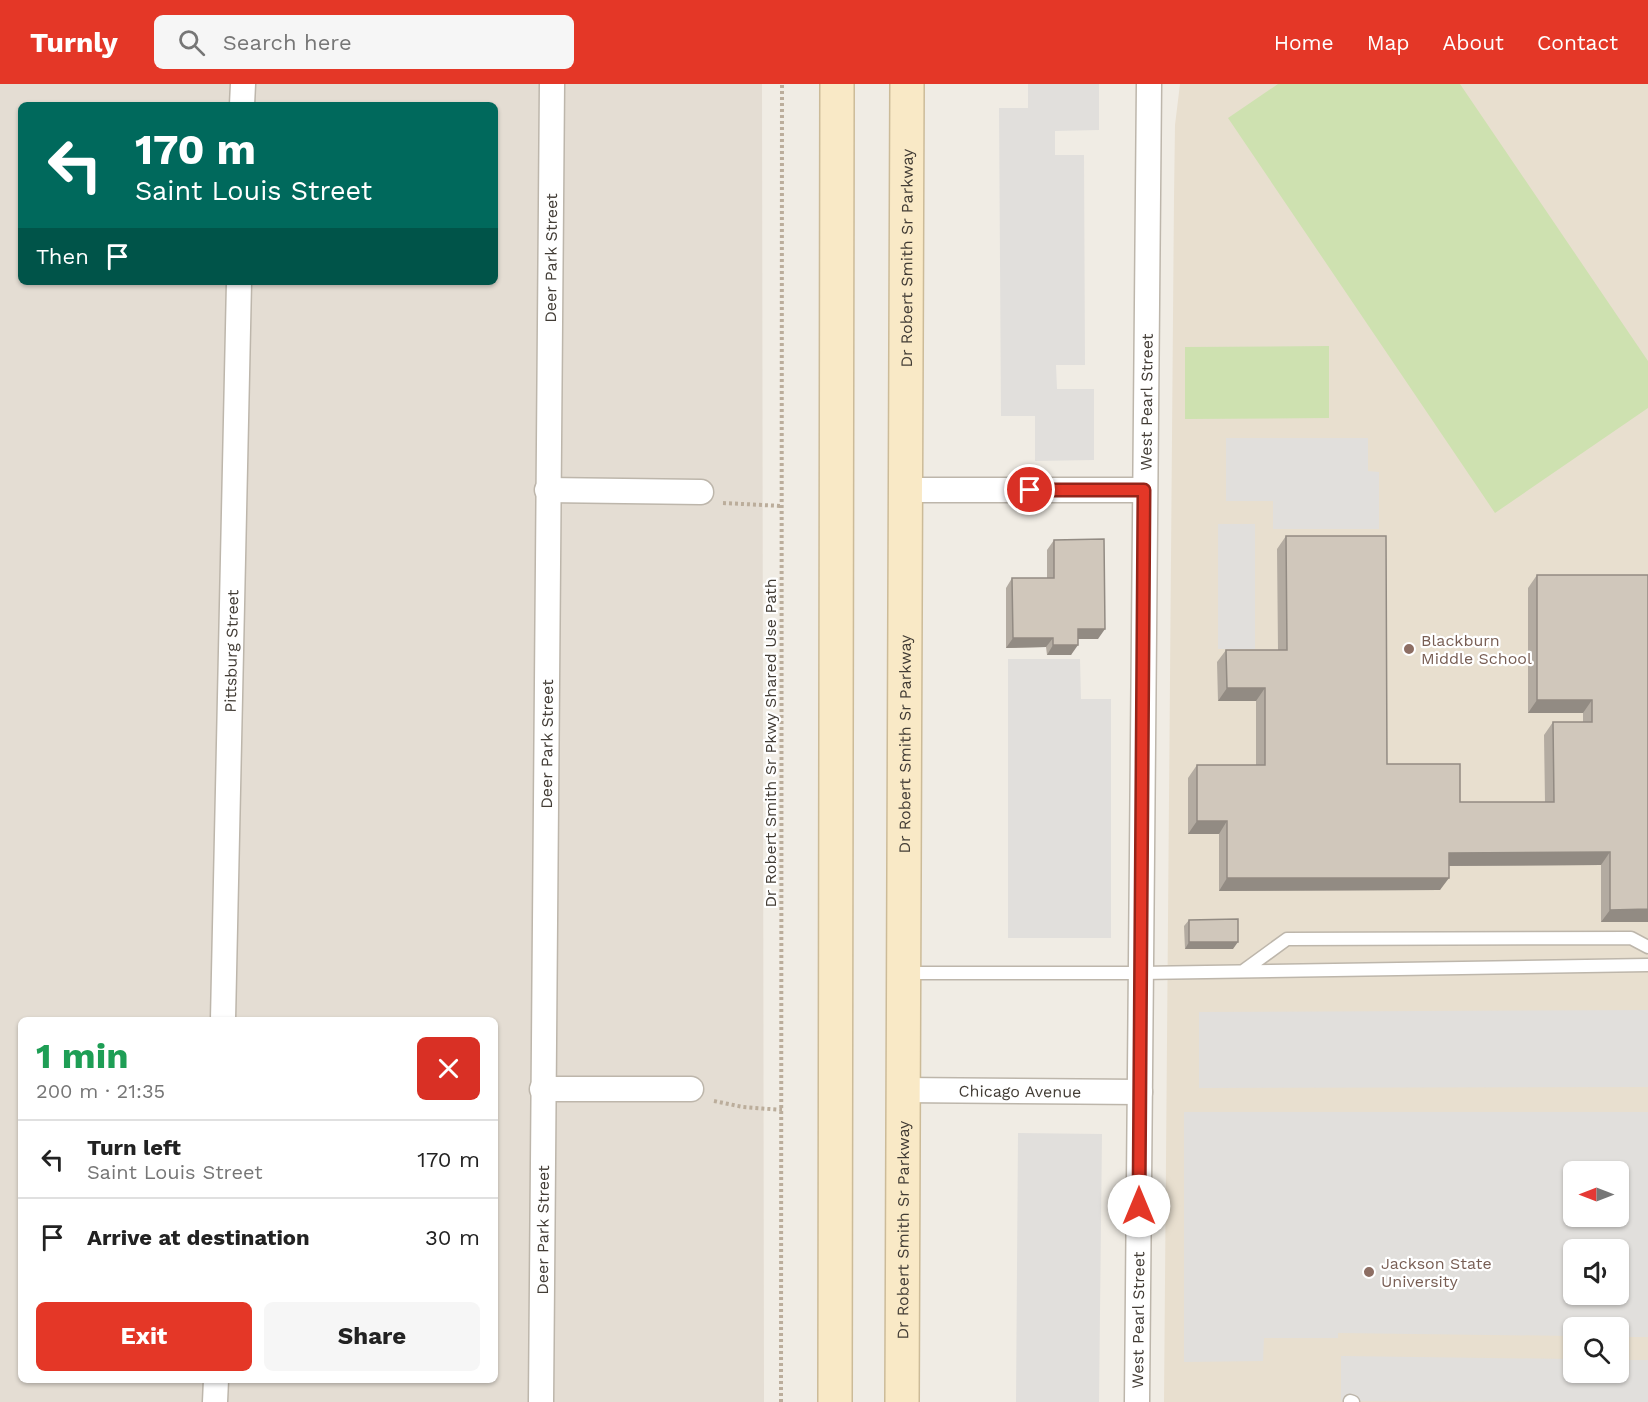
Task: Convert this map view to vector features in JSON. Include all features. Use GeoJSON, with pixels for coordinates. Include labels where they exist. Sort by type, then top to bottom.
{"type":"FeatureCollection","features":[{"type":"Feature","properties":{"kind":"street"},"geometry":{"type":"LineString","coordinates":[[242,102],[243,84]]}},
{"type":"Feature","properties":{"kind":"street","name":"Deer Park Street"},"geometry":{"type":"LineString","coordinates":[[541,1402],[552,84]]}},
{"type":"Feature","properties":{"kind":"street"},"geometry":{"type":"LineString","coordinates":[[835,1402],[837,84]]}},
{"type":"Feature","properties":{"kind":"street","name":"Dr Robert Smith Sr Parkway"},"geometry":{"type":"LineString","coordinates":[[902,1402],[907,84]]}},
{"type":"Feature","properties":{"kind":"street","name":"West Pearl Street"},"geometry":{"type":"LineString","coordinates":[[1137,1402],[1149,84]]}},
{"type":"Feature","properties":{"kind":"street","name":"Pittsburg Street"},"geometry":{"type":"LineString","coordinates":[[223,1017],[239,285]]}},
{"type":"Feature","properties":{"kind":"street"},"geometry":{"type":"LineString","coordinates":[[547,490],[701,492]]}},
{"type":"Feature","properties":{"kind":"street"},"geometry":{"type":"LineString","coordinates":[[905,490],[1144,490]]}},
{"type":"Feature","properties":{"kind":"street"},"geometry":{"type":"LineString","coordinates":[[542,1089],[691,1089]]}},
{"type":"Feature","properties":{"kind":"street","name":"Chicago Avenue"},"geometry":{"type":"LineString","coordinates":[[902,1090],[1140,1092]]}},
{"type":"Feature","properties":{"kind":"street"},"geometry":{"type":"LineString","coordinates":[[215,1402],[216,1383]]}},
{"type":"Feature","properties":{"kind":"lane"},"geometry":{"type":"LineString","coordinates":[[1243,971],[1287,939],[1631,938],[1648,947]]}},
{"type":"Feature","properties":{"kind":"lane"},"geometry":{"type":"LineString","coordinates":[[904,974],[1648,966]]}},
{"type":"Feature","properties":{"kind":"path","name":"Dr Robert Smith Sr Pkwy Shared Use Path"},"geometry":{"type":"LineString","coordinates":[[781,1402],[782,84]]}},
{"type":"Feature","properties":{"kind":"path"},"geometry":{"type":"LineString","coordinates":[[701,492],[707,502],[782,506]]}},
{"type":"Feature","properties":{"kind":"path"},"geometry":{"type":"LineString","coordinates":[[691,1089],[698,1100],[782,1110]]}},
{"type":"Feature","properties":{"kind":"shaded area"},"geometry":{"type":"Polygon","coordinates":[[[0,84],[762,84],[764,1402],[0,1402],[0,84]]]}},
{"type":"Feature","properties":{"kind":"shaded area"},"geometry":{"type":"Polygon","coordinates":[[[1028,84],[1099,84],[1099,130],[1055,131],[1055,155],[1084,155],[1085,365],[1056,365],[1057,389],[1094,389],[1094,460],[1035,461],[1035,416],[1001,416],[999,108],[1028,108],[1028,84]]]}},
{"type":"Feature","properties":{"kind":"shaded area","name":"Blackburn Middle School"},"geometry":{"type":"Polygon","coordinates":[[[1180,84],[1648,84],[1648,1402],[1164,1402],[1175,125],[1180,84]]]}},
{"type":"Feature","properties":{"kind":"shaded area"},"geometry":{"type":"Polygon","coordinates":[[[1226,438],[1368,438],[1368,471],[1379,472],[1379,529],[1273,529],[1273,501],[1226,501],[1226,438]]]}},
{"type":"Feature","properties":{"kind":"shaded area"},"geometry":{"type":"Polygon","coordinates":[[[1218,524],[1255,524],[1255,649],[1218,649],[1218,524]]]}},
{"type":"Feature","properties":{"kind":"shaded area"},"geometry":{"type":"Polygon","coordinates":[[[1008,659],[1080,659],[1081,699],[1111,699],[1111,938],[1008,938],[1008,659]]]}},
{"type":"Feature","properties":{"kind":"shaded area"},"geometry":{"type":"Polygon","coordinates":[[[1648,1010],[1648,1087],[1199,1088],[1199,1012],[1648,1010]]]}},
{"type":"Feature","properties":{"kind":"shaded area","name":"Jackson State University"},"geometry":{"type":"Polygon","coordinates":[[[1184,1112],[1648,1112],[1648,1337],[1629,1337],[1629,1317],[1563,1317],[1563,1336],[1338,1333],[1338,1338],[1264,1338],[1263,1361],[1184,1362],[1184,1112]]]}},
{"type":"Feature","properties":{"kind":"shaded area"},"geometry":{"type":"Polygon","coordinates":[[[1018,1133],[1102,1134],[1099,1402],[1016,1402],[1018,1133]]]}},
{"type":"Feature","properties":{"kind":"shaded area"},"geometry":{"type":"Polygon","coordinates":[[[1341,1356],[1563,1359],[1563,1383],[1629,1383],[1629,1360],[1648,1360],[1648,1402],[1341,1401],[1341,1356]]]}},
{"type":"Feature","properties":{"kind":"green space"},"geometry":{"type":"Polygon","coordinates":[[[1278,84],[1460,84],[1648,361],[1648,408],[1495,513],[1228,118],[1278,84]]]}},
{"type":"Feature","properties":{"kind":"green space"},"geometry":{"type":"Polygon","coordinates":[[[1329,346],[1329,418],[1185,419],[1185,347],[1329,346]]]}},
{"type":"Feature","properties":{"kind":"building"},"geometry":{"type":"Polygon","coordinates":[[[1286,536],[1386,536],[1387,764],[1460,764],[1460,802],[1554,802],[1553,722],[1592,722],[1592,700],[1537,700],[1537,575],[1648,575],[1648,909],[1610,910],[1610,852],[1449,853],[1449,878],[1227,878],[1227,821],[1197,821],[1197,765],[1265,765],[1265,688],[1227,688],[1226,650],[1287,650],[1286,536]]]}},
{"type":"Feature","properties":{"kind":"building"},"geometry":{"type":"Polygon","coordinates":[[[1104,539],[1105,629],[1078,629],[1078,645],[1053,645],[1053,638],[1013,638],[1012,578],[1054,578],[1054,540],[1104,539]]]}},
{"type":"Feature","properties":{"kind":"building"},"geometry":{"type":"Polygon","coordinates":[[[1238,919],[1238,942],[1189,942],[1189,920],[1238,919]]]}},
{"type":"Feature","properties":{"kind":"place","name":"Blackburn Middle School"},"geometry":{"type":"Point","coordinates":[1409,649]}},
{"type":"Feature","properties":{"kind":"place","name":"Jackson State University"},"geometry":{"type":"Point","coordinates":[1369,1272]}},
{"type":"Feature","properties":{"kind":"route"},"geometry":{"type":"LineString","coordinates":[[1030,490],[1144,490],[1139,1206]]}}]}
